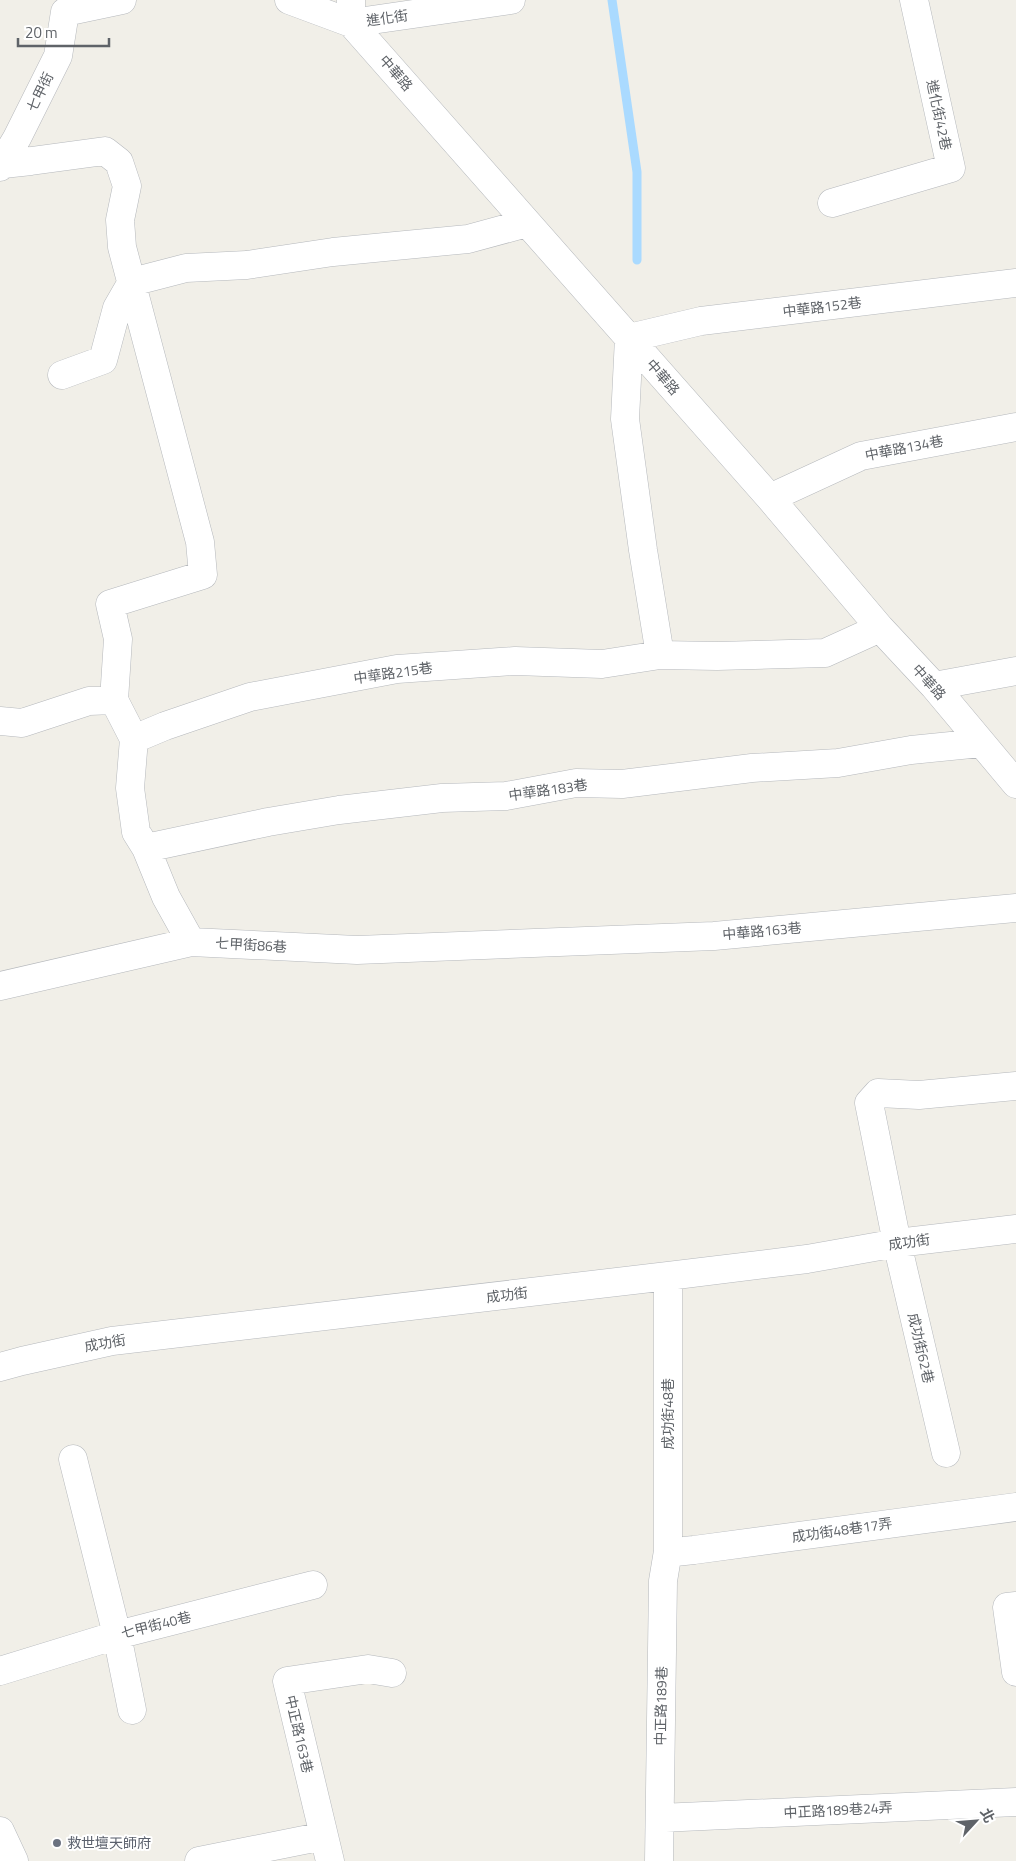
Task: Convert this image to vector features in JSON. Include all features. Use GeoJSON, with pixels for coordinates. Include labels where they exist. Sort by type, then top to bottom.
{"type":"FeatureCollection","features":[{"type":"Feature","properties":{"kind":"street"},"geometry":{"type":"LineString","coordinates":[[62,6],[122,0]]}},
{"type":"Feature","properties":{"kind":"street","name":"中華路"},"geometry":{"type":"LineString","coordinates":[[289,0],[351,11],[527,223],[770,498],[880,628],[934,686],[1016,784]]}},
{"type":"Feature","properties":{"kind":"street","name":"進化街"},"geometry":{"type":"LineString","coordinates":[[351,11],[511,0]]}},
{"type":"Feature","properties":{"kind":"street","name":"進化街42巷"},"geometry":{"type":"LineString","coordinates":[[832,203],[951,168],[914,0]]}},
{"type":"Feature","properties":{"kind":"street","name":"七甲街"},"geometry":{"type":"LineString","coordinates":[[2,165],[58,56],[62,6]]}},
{"type":"Feature","properties":{"kind":"street"},"geometry":{"type":"LineString","coordinates":[[2,165],[105,150],[119,162],[127,186],[120,220],[122,247],[200,542],[203,576],[110,604],[118,639],[114,700],[134,739],[130,788],[136,832],[146,848],[166,897],[191,942]]}},
{"type":"Feature","properties":{"kind":"street"},"geometry":{"type":"LineString","coordinates":[[62,375],[103,360],[117,308],[132,282],[186,268],[248,264],[333,252],[468,239],[527,223]]}},
{"type":"Feature","properties":{"kind":"street","name":"中華路152巷"},"geometry":{"type":"LineString","coordinates":[[629,338],[700,321],[1016,283]]}},
{"type":"Feature","properties":{"kind":"street"},"geometry":{"type":"LineString","coordinates":[[629,338],[625,419],[642,550],[660,655]]}},
{"type":"Feature","properties":{"kind":"street","name":"中華路134巷"},"geometry":{"type":"LineString","coordinates":[[770,498],[860,456],[1016,427]]}},
{"type":"Feature","properties":{"kind":"street","name":"中華路215巷"},"geometry":{"type":"LineString","coordinates":[[134,739],[165,726],[250,697],[397,669],[515,661],[602,664],[660,655],[717,656],[825,653],[880,628]]}},
{"type":"Feature","properties":{"kind":"street"},"geometry":{"type":"LineString","coordinates":[[934,686],[1016,671]]}},
{"type":"Feature","properties":{"kind":"street"},"geometry":{"type":"LineString","coordinates":[[0,721],[22,723],[89,701],[114,700]]}},
{"type":"Feature","properties":{"kind":"street","name":"中華路183巷"},"geometry":{"type":"LineString","coordinates":[[146,848],[268,822],[339,810],[442,798],[506,796],[576,784],[622,784],[752,768],[838,764],[911,750],[981,743]]}},
{"type":"Feature","properties":{"kind":"street","name":"中華路163巷"},"geometry":{"type":"LineString","coordinates":[[507,943],[714,936],[1016,908]]}},
{"type":"Feature","properties":{"kind":"street","name":"七甲街86巷"},"geometry":{"type":"LineString","coordinates":[[0,986],[191,942],[357,950],[507,943]]}},
{"type":"Feature","properties":{"kind":"street","name":"成功街62巷"},"geometry":{"type":"LineString","coordinates":[[946,1453],[896,1243],[869,1103],[878,1093],[919,1095],[1016,1086]]}},
{"type":"Feature","properties":{"kind":"street","name":"成功街"},"geometry":{"type":"LineString","coordinates":[[0,1367],[22,1360],[112,1341],[807,1259],[896,1243],[1016,1229]]}},
{"type":"Feature","properties":{"kind":"street","name":"成功街48巷"},"geometry":{"type":"LineString","coordinates":[[668,1276],[668,1551]]}},
{"type":"Feature","properties":{"kind":"street"},"geometry":{"type":"LineString","coordinates":[[73,1458],[116,1635],[132,1710]]}},
{"type":"Feature","properties":{"kind":"street","name":"成功街48巷17弄"},"geometry":{"type":"LineString","coordinates":[[668,1551],[694,1550],[1016,1507]]}},
{"type":"Feature","properties":{"kind":"street","name":"中正路189巷"},"geometry":{"type":"LineString","coordinates":[[659,1861],[663,1581],[668,1551]]}},
{"type":"Feature","properties":{"kind":"street","name":"七甲街40巷"},"geometry":{"type":"LineString","coordinates":[[0,1671],[116,1635],[314,1585]]}},
{"type":"Feature","properties":{"kind":"street"},"geometry":{"type":"LineString","coordinates":[[1011,1606],[1016,1672]]}},
{"type":"Feature","properties":{"kind":"street","name":"中正路163巷"},"geometry":{"type":"LineString","coordinates":[[327,1848],[287,1681],[368,1669],[392,1672]]}},
{"type":"Feature","properties":{"kind":"street","name":"中正路189巷24弄"},"geometry":{"type":"LineString","coordinates":[[660,1818],[1016,1802]]}},
{"type":"Feature","properties":{"kind":"street"},"geometry":{"type":"LineString","coordinates":[[0,1831],[14,1861]]}},
{"type":"Feature","properties":{"kind":"street"},"geometry":{"type":"LineString","coordinates":[[199,1861],[327,1848]]}},
{"type":"Feature","properties":{"kind":"waterway"},"geometry":{"type":"LineString","coordinates":[[612,0],[637,172],[637,260]]}},
{"type":"Feature","properties":{"kind":"place","name":"救世壇天師府"},"geometry":{"type":"Point","coordinates":[57,1843]}}]}
